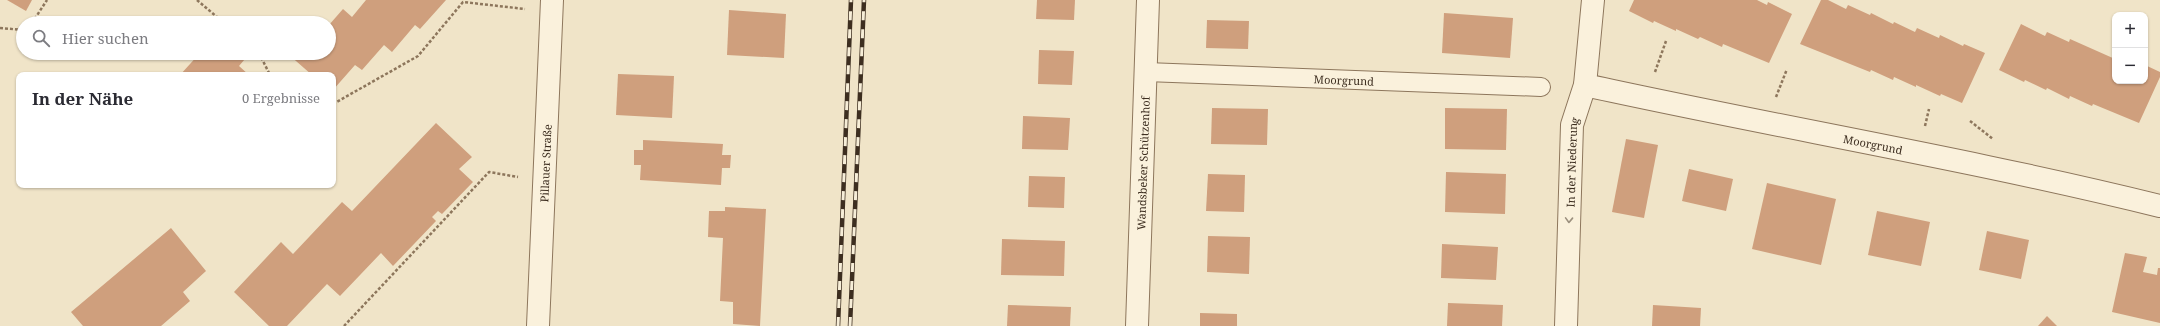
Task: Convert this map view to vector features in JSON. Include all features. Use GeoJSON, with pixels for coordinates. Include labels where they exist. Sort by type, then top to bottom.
{"type":"FeatureCollection","features":[{"type":"Feature","properties":{"kind":"street","name":"Wandsbeker Schützenhof"},"geometry":{"type":"LineString","coordinates":[[1137,326],[1148,0]]}},
{"type":"Feature","properties":{"kind":"street","name":"In der Niederung"},"geometry":{"type":"LineString","coordinates":[[1566,326],[1572,125],[1585,84],[1593,0]]}},
{"type":"Feature","properties":{"kind":"street","name":"Pillauer Straße"},"geometry":{"type":"LineString","coordinates":[[538,326],[552,6]]}},
{"type":"Feature","properties":{"kind":"street","name":"Moorgrund"},"geometry":{"type":"LineString","coordinates":[[1585,84],[1647,98],[1918,152],[2160,206]]}},
{"type":"Feature","properties":{"kind":"lane","name":"Moorgrund"},"geometry":{"type":"LineString","coordinates":[[1146,72],[1541,88]]}},
{"type":"Feature","properties":{"kind":"path"},"geometry":{"type":"LineString","coordinates":[[37,16],[47,0]]}},
{"type":"Feature","properties":{"kind":"path"},"geometry":{"type":"LineString","coordinates":[[197,0],[216,16]]}},
{"type":"Feature","properties":{"kind":"path"},"geometry":{"type":"LineString","coordinates":[[336,102],[418,56],[463,2],[552,6]]}},
{"type":"Feature","properties":{"kind":"path"},"geometry":{"type":"LineString","coordinates":[[0,28],[16,29]]}},
{"type":"Feature","properties":{"kind":"path"},"geometry":{"type":"LineString","coordinates":[[1647,98],[1666,40]]}},
{"type":"Feature","properties":{"kind":"path"},"geometry":{"type":"LineString","coordinates":[[262,60],[268,72]]}},
{"type":"Feature","properties":{"kind":"path"},"geometry":{"type":"LineString","coordinates":[[344,326],[489,172],[544,181]]}},
{"type":"Feature","properties":{"kind":"building"},"geometry":{"type":"Polygon","coordinates":[[[7,0],[32,0],[26,11],[7,0]]]}},
{"type":"Feature","properties":{"kind":"building"},"geometry":{"type":"Polygon","coordinates":[[[366,0],[446,0],[420,29],[415,25],[392,52],[384,45],[362,70],[355,65],[336,87],[336,72],[309,72],[295,60],[336,60],[336,17],[343,9],[352,17],[366,0]]]}},
{"type":"Feature","properties":{"kind":"building"},"geometry":{"type":"Polygon","coordinates":[[[1037,0],[1075,0],[1074,20],[1036,19],[1037,0]]]}},
{"type":"Feature","properties":{"kind":"building"},"geometry":{"type":"Polygon","coordinates":[[[1634,0],[1757,0],[1767,5],[1768,2],[1792,14],[1769,63],[1723,44],[1722,47],[1700,37],[1698,39],[1676,29],[1676,31],[1654,21],[1653,23],[1629,11],[1634,0]]]}},
{"type":"Feature","properties":{"kind":"building"},"geometry":{"type":"Polygon","coordinates":[[[1821,0],[1828,0],[1846,9],[1848,5],[1870,15],[1871,13],[1893,24],[1894,22],[1915,32],[1917,28],[1939,38],[1940,35],[1963,46],[1964,44],[1985,53],[1962,103],[1941,94],[1940,96],[1916,85],[1916,87],[1894,77],[1893,80],[1871,70],[1870,72],[1800,44],[1821,0]]]}},
{"type":"Feature","properties":{"kind":"building"},"geometry":{"type":"Polygon","coordinates":[[[729,10],[786,14],[784,58],[727,55],[729,10]]]}},
{"type":"Feature","properties":{"kind":"building"},"geometry":{"type":"Polygon","coordinates":[[[1444,13],[1513,18],[1510,58],[1442,53],[1444,13]]]}},
{"type":"Feature","properties":{"kind":"building"},"geometry":{"type":"Polygon","coordinates":[[[1207,20],[1249,21],[1248,49],[1206,48],[1207,20]]]}},
{"type":"Feature","properties":{"kind":"building"},"geometry":{"type":"Polygon","coordinates":[[[2021,24],[2045,36],[2047,32],[2069,42],[2070,39],[2112,58],[2112,84],[2148,84],[2148,66],[2160,72],[2160,77],[2139,123],[2093,104],[2092,106],[2070,96],[2069,99],[2047,88],[2046,90],[2025,80],[2024,82],[1999,70],[2021,24]]]}},
{"type":"Feature","properties":{"kind":"building"},"geometry":{"type":"Polygon","coordinates":[[[1039,50],[1074,51],[1072,85],[1038,84],[1039,50]]]}},
{"type":"Feature","properties":{"kind":"building"},"geometry":{"type":"Polygon","coordinates":[[[194,60],[244,60],[239,66],[246,72],[183,72],[194,60]]]}},
{"type":"Feature","properties":{"kind":"building"},"geometry":{"type":"Polygon","coordinates":[[[618,74],[674,76],[672,118],[616,115],[618,74]]]}},
{"type":"Feature","properties":{"kind":"building"},"geometry":{"type":"Polygon","coordinates":[[[1212,108],[1268,109],[1267,145],[1211,144],[1212,108]]]}},
{"type":"Feature","properties":{"kind":"building"},"geometry":{"type":"Polygon","coordinates":[[[1445,108],[1507,109],[1506,150],[1445,149],[1445,108]]]}},
{"type":"Feature","properties":{"kind":"building"},"geometry":{"type":"Polygon","coordinates":[[[1023,116],[1070,118],[1068,150],[1022,149],[1023,116]]]}},
{"type":"Feature","properties":{"kind":"building"},"geometry":{"type":"Polygon","coordinates":[[[436,123],[472,157],[459,169],[473,182],[442,214],[438,211],[432,217],[436,221],[393,266],[381,253],[340,296],[327,284],[287,326],[269,326],[234,292],[281,242],[293,254],[342,202],[352,211],[436,123]]]}},
{"type":"Feature","properties":{"kind":"building"},"geometry":{"type":"Polygon","coordinates":[[[1626,139],[1658,145],[1644,218],[1612,212],[1626,139]]]}},
{"type":"Feature","properties":{"kind":"building"},"geometry":{"type":"Polygon","coordinates":[[[643,140],[723,144],[722,155],[731,155],[730,168],[722,168],[721,185],[640,180],[641,165],[634,165],[634,150],[643,150],[643,140]]]}},
{"type":"Feature","properties":{"kind":"building"},"geometry":{"type":"Polygon","coordinates":[[[1689,169],[1733,179],[1726,211],[1682,201],[1689,169]]]}},
{"type":"Feature","properties":{"kind":"building"},"geometry":{"type":"Polygon","coordinates":[[[1446,172],[1506,174],[1505,214],[1445,212],[1446,172]]]}},
{"type":"Feature","properties":{"kind":"building"},"geometry":{"type":"Polygon","coordinates":[[[1208,174],[1245,175],[1244,212],[1206,211],[1208,174]]]}},
{"type":"Feature","properties":{"kind":"building"},"geometry":{"type":"Polygon","coordinates":[[[1029,176],[1065,177],[1064,208],[1028,207],[1029,176]]]}},
{"type":"Feature","properties":{"kind":"building"},"geometry":{"type":"Polygon","coordinates":[[[1767,183],[1836,199],[1821,265],[1752,249],[1767,183]]]}},
{"type":"Feature","properties":{"kind":"building"},"geometry":{"type":"Polygon","coordinates":[[[725,207],[766,209],[760,326],[733,324],[733,302],[720,301],[723,238],[708,237],[709,211],[725,211],[725,207]]]}},
{"type":"Feature","properties":{"kind":"building"},"geometry":{"type":"Polygon","coordinates":[[[1877,211],[1930,222],[1921,266],[1868,255],[1877,211]]]}},
{"type":"Feature","properties":{"kind":"building"},"geometry":{"type":"Polygon","coordinates":[[[171,228],[206,271],[183,292],[190,301],[161,326],[83,326],[71,312],[171,228]]]}},
{"type":"Feature","properties":{"kind":"building"},"geometry":{"type":"Polygon","coordinates":[[[1987,231],[2029,240],[2021,279],[1979,270],[1987,231]]]}},
{"type":"Feature","properties":{"kind":"building"},"geometry":{"type":"Polygon","coordinates":[[[1208,236],[1250,237],[1249,274],[1207,272],[1208,236]]]}},
{"type":"Feature","properties":{"kind":"building"},"geometry":{"type":"Polygon","coordinates":[[[1002,239],[1065,241],[1064,276],[1001,275],[1002,239]]]}},
{"type":"Feature","properties":{"kind":"building"},"geometry":{"type":"Polygon","coordinates":[[[1442,244],[1498,247],[1496,280],[1441,278],[1442,244]]]}},
{"type":"Feature","properties":{"kind":"building"},"geometry":{"type":"Polygon","coordinates":[[[2125,253],[2147,257],[2143,272],[2157,275],[2158,268],[2160,268],[2160,323],[2112,312],[2125,253]]]}},
{"type":"Feature","properties":{"kind":"building"},"geometry":{"type":"Polygon","coordinates":[[[1448,303],[1503,305],[1502,326],[1447,326],[1448,303]]]}},
{"type":"Feature","properties":{"kind":"building"},"geometry":{"type":"Polygon","coordinates":[[[1008,305],[1071,307],[1070,326],[1007,326],[1008,305]]]}},
{"type":"Feature","properties":{"kind":"building"},"geometry":{"type":"Polygon","coordinates":[[[1653,305],[1701,308],[1700,326],[1652,326],[1653,305]]]}},
{"type":"Feature","properties":{"kind":"building"},"geometry":{"type":"Polygon","coordinates":[[[1200,313],[1237,314],[1237,326],[1200,326],[1200,313]]]}},
{"type":"Feature","properties":{"kind":"building"},"geometry":{"type":"Polygon","coordinates":[[[2047,316],[2057,326],[2038,326],[2047,316]]]}},
{"type":"Feature","properties":{"kind":"railway"},"geometry":{"type":"LineString","coordinates":[[838,326],[851,0]]}},
{"type":"Feature","properties":{"kind":"railway"},"geometry":{"type":"LineString","coordinates":[[850,326],[864,0]]}}]}
